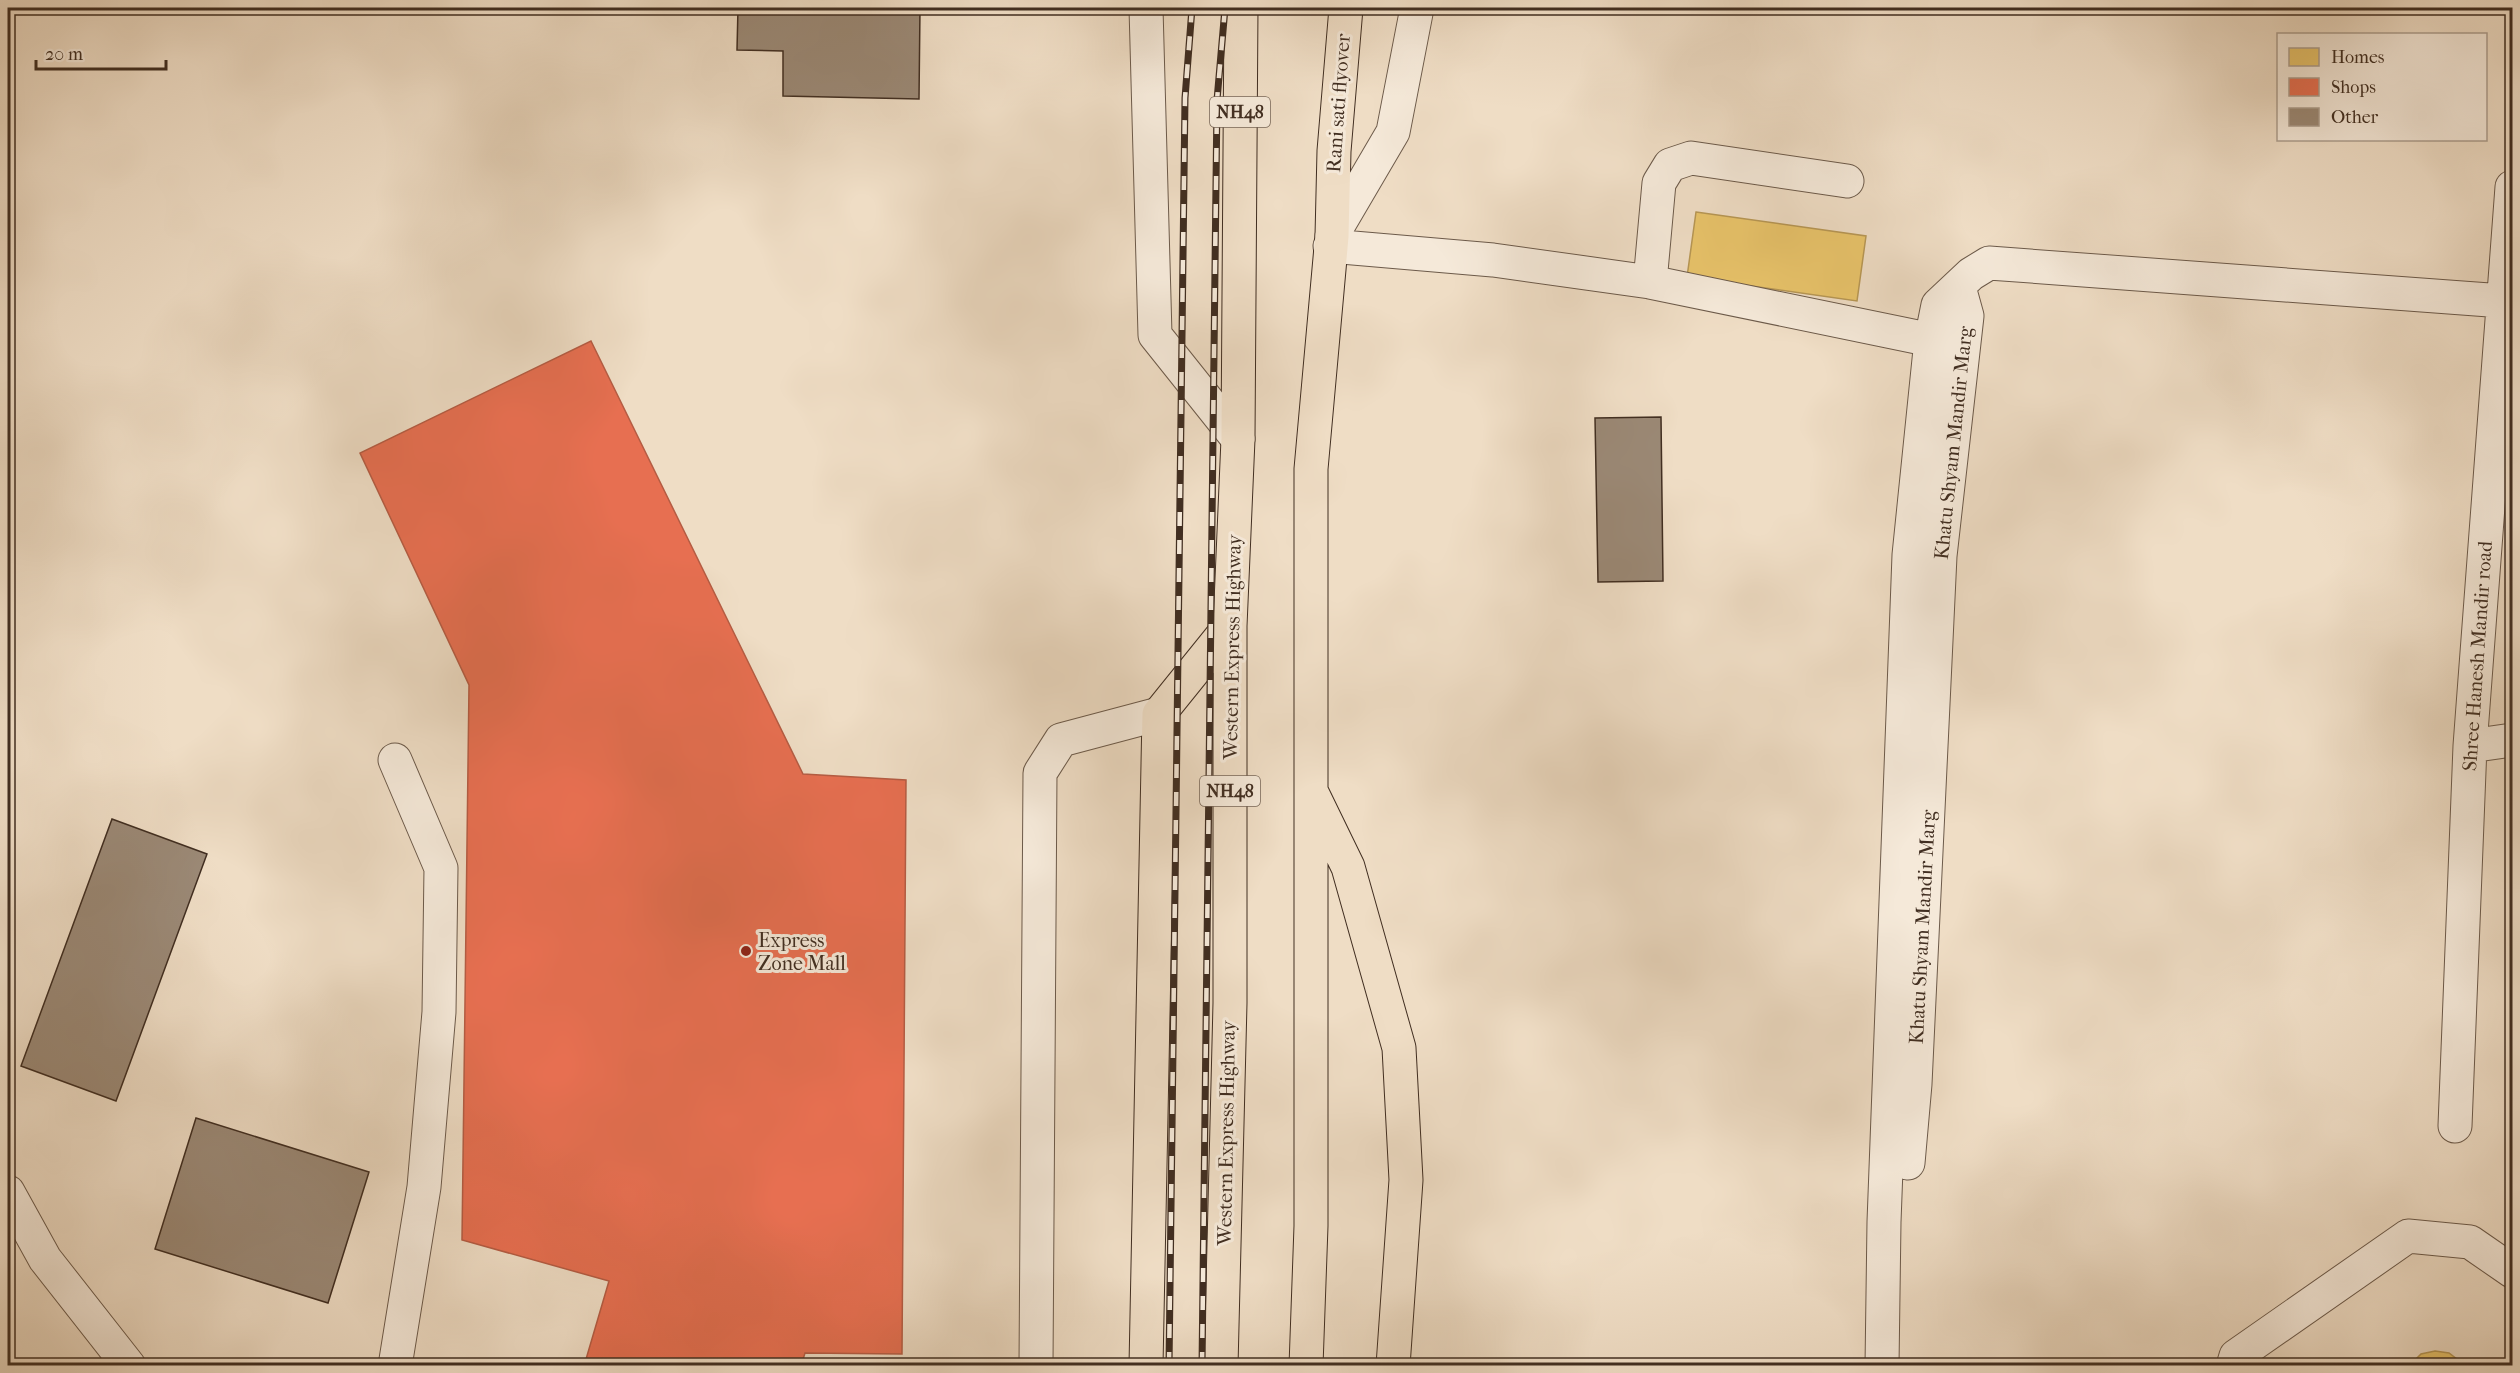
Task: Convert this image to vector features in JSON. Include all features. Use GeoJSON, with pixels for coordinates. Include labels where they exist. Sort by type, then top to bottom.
{"type":"FeatureCollection","features":[{"type":"Feature","properties":{"kind":"highway","name":"Western Express Highway"},"geometry":{"type":"LineString","coordinates":[[1221,1365],[1230,1003],[1230,626],[1238,440],[1241,8]]}},
{"type":"Feature","properties":{"kind":"highway","name":"Rani sati flyover"},"geometry":{"type":"LineString","coordinates":[[1309,787],[1311,469],[1331,241],[1334,151],[1346,8]]}},
{"type":"Feature","properties":{"kind":"highway"},"geometry":{"type":"LineString","coordinates":[[1146,1365],[1159,714],[1230,626]]}},
{"type":"Feature","properties":{"kind":"highway"},"geometry":{"type":"LineString","coordinates":[[1306,1365],[1311,1226],[1309,787]]}},
{"type":"Feature","properties":{"kind":"highway"},"geometry":{"type":"LineString","coordinates":[[1309,787],[1348,867],[1399,1048],[1406,1180],[1393,1365]]}},
{"type":"Feature","properties":{"kind":"street"},"geometry":{"type":"LineString","coordinates":[[1146,8],[1155,335],[1238,440]]}},
{"type":"Feature","properties":{"kind":"street"},"geometry":{"type":"LineString","coordinates":[[1417,8],[1393,132],[1331,241],[1494,260],[1650,282],[1964,346]]}},
{"type":"Feature","properties":{"kind":"street"},"geometry":{"type":"LineString","coordinates":[[1650,282],[1659,183],[1670,165],[1691,158],[1847,181]]}},
{"type":"Feature","properties":{"kind":"street","name":"Shree Hanesh Mandir road"},"geometry":{"type":"LineString","coordinates":[[2455,1126],[2470,746],[2512,187]]}},
{"type":"Feature","properties":{"kind":"street"},"geometry":{"type":"LineString","coordinates":[[1959,286],[1971,274],[1989,263],[2503,301]]}},
{"type":"Feature","properties":{"kind":"street","name":"Khatu Shyam Mandir Marg"},"geometry":{"type":"LineString","coordinates":[[1882,1365],[1895,1223],[1931,340],[1938,306],[1959,286],[1967,316],[1964,346],[1924,555]]}},
{"type":"Feature","properties":{"kind":"street"},"geometry":{"type":"LineString","coordinates":[[1036,1365],[1040,773],[1060,740],[1159,714]]}},
{"type":"Feature","properties":{"kind":"street"},"geometry":{"type":"LineString","coordinates":[[2470,746],[2512,740]]}},
{"type":"Feature","properties":{"kind":"street"},"geometry":{"type":"LineString","coordinates":[[395,1365],[424,1187],[439,1012],[441,868],[396,760]]}},
{"type":"Feature","properties":{"kind":"street"},"geometry":{"type":"LineString","coordinates":[[8,1192],[45,1259],[129,1365]]}},
{"type":"Feature","properties":{"kind":"street","name":"Khatu Shyam Mandir Marg"},"geometry":{"type":"LineString","coordinates":[[1895,1223],[1905,1365]]}},
{"type":"Feature","properties":{"kind":"street"},"geometry":{"type":"LineString","coordinates":[[2233,1365],[2236,1356],[2408,1236],[2470,1242],[2512,1271]]}},
{"type":"Feature","properties":{"kind":"building: Homes"},"geometry":{"type":"Polygon","coordinates":[[[1696,212],[1866,236],[1857,301],[1687,277],[1696,212]]]}},
{"type":"Feature","properties":{"kind":"building: Homes"},"geometry":{"type":"Polygon","coordinates":[[[2435,1351],[2449,1353],[2466,1366],[2409,1366],[2421,1354],[2435,1351]]]}},
{"type":"Feature","properties":{"kind":"building: Shops"},"geometry":{"type":"Polygon","coordinates":[[[591,341],[803,774],[906,780],[902,1354],[805,1353],[801,1366],[584,1366],[609,1281],[462,1240],[469,685],[360,453],[591,341]]]}},
{"type":"Feature","properties":{"kind":"building: Other"},"geometry":{"type":"Polygon","coordinates":[[[738,8],[920,8],[919,99],[783,96],[783,51],[737,50],[738,8]]]}},
{"type":"Feature","properties":{"kind":"building: Other"},"geometry":{"type":"Polygon","coordinates":[[[1661,417],[1663,581],[1598,582],[1595,418],[1661,417]]]}},
{"type":"Feature","properties":{"kind":"building: Other"},"geometry":{"type":"Polygon","coordinates":[[[112,819],[207,854],[116,1101],[21,1066],[112,819]]]}},
{"type":"Feature","properties":{"kind":"building: Other"},"geometry":{"type":"Polygon","coordinates":[[[196,1118],[369,1172],[328,1303],[155,1249],[196,1118]]]}},
{"type":"Feature","properties":{"kind":"railway"},"geometry":{"type":"LineString","coordinates":[[1169,1366],[1185,98],[1192,8]]}},
{"type":"Feature","properties":{"kind":"railway"},"geometry":{"type":"LineString","coordinates":[[1202,1366],[1217,100],[1225,8]]}},
{"type":"Feature","properties":{"kind":"place","name":"Express Zone Mall"},"geometry":{"type":"Point","coordinates":[746,951]}}]}
